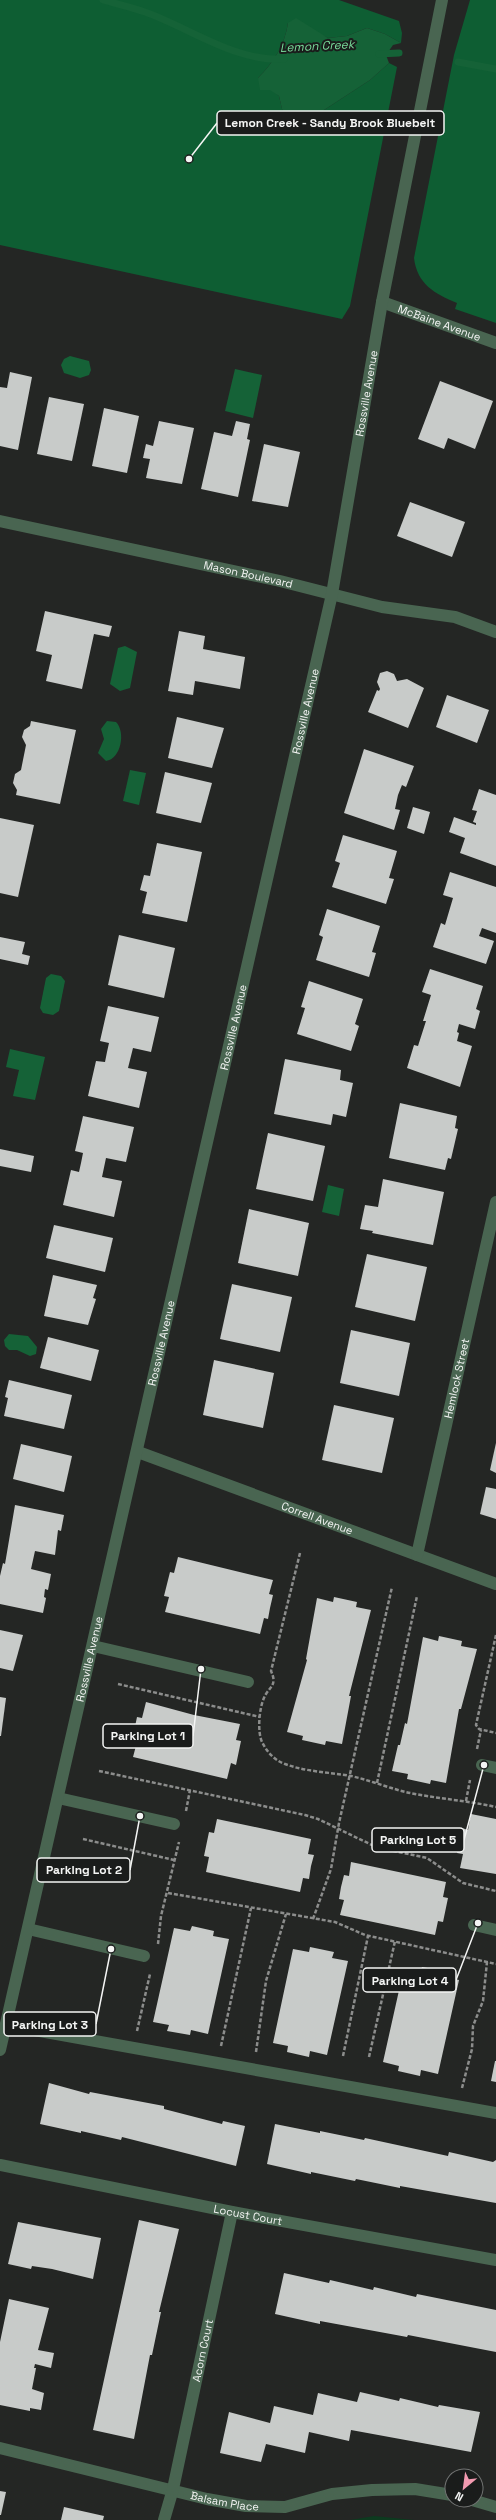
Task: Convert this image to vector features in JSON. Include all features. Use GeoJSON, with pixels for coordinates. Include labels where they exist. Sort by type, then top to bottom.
{"type":"FeatureCollection","features":[{"type":"Feature","properties":{"kind":"street","name":"Rossville Avenue"},"geometry":{"type":"LineString","coordinates":[[0,2050],[94,1646],[332,594],[382,302],[442,0]]}},
{"type":"Feature","properties":{"kind":"street","name":"McBaine Avenue"},"geometry":{"type":"LineString","coordinates":[[382,302],[496,343]]}},
{"type":"Feature","properties":{"kind":"street","name":"Mason Boulevard"},"geometry":{"type":"LineString","coordinates":[[0,521],[332,594],[382,607],[455,617],[496,632]]}},
{"type":"Feature","properties":{"kind":"street","name":"Hemlock Street"},"geometry":{"type":"LineString","coordinates":[[417,1555],[496,1202]]}},
{"type":"Feature","properties":{"kind":"street","name":"Correll Avenue"},"geometry":{"type":"LineString","coordinates":[[138,1452],[496,1584]]}},
{"type":"Feature","properties":{"kind":"street"},"geometry":{"type":"LineString","coordinates":[[94,1646],[248,1682]]}},
{"type":"Feature","properties":{"kind":"street"},"geometry":{"type":"LineString","coordinates":[[482,1766],[496,1768]]}},
{"type":"Feature","properties":{"kind":"street"},"geometry":{"type":"LineString","coordinates":[[58,1798],[174,1824]]}},
{"type":"Feature","properties":{"kind":"street"},"geometry":{"type":"LineString","coordinates":[[474,1925],[496,1930]]}},
{"type":"Feature","properties":{"kind":"street"},"geometry":{"type":"LineString","coordinates":[[28,1929],[144,1956]]}},
{"type":"Feature","properties":{"kind":"street"},"geometry":{"type":"LineString","coordinates":[[6,2025],[496,2113]]}},
{"type":"Feature","properties":{"kind":"street","name":"Locust Court"},"geometry":{"type":"LineString","coordinates":[[0,2165],[232,2212],[496,2260]]}},
{"type":"Feature","properties":{"kind":"street","name":"Acorn Court"},"geometry":{"type":"LineString","coordinates":[[164,2520],[173,2489],[232,2212]]}},
{"type":"Feature","properties":{"kind":"street","name":"Balsam Place"},"geometry":{"type":"LineString","coordinates":[[0,2448],[173,2489],[207,2499],[246,2506],[285,2507],[332,2494],[372,2490],[415,2489],[444,2494]]}},
{"type":"Feature","properties":{"kind":"street"},"geometry":{"type":"LineString","coordinates":[[484,2504],[496,2507]]}},
{"type":"Feature","properties":{"kind":"path"},"geometry":{"type":"LineString","coordinates":[[300,1553],[271,1672],[274,1678],[270,1690],[265,1696],[260,1717],[259,1733],[266,1749],[275,1759],[304,1769],[349,1776],[414,1794],[458,1799],[496,1807]]}},
{"type":"Feature","properties":{"kind":"path"},"geometry":{"type":"LineString","coordinates":[[313,1919],[328,1882],[337,1829],[392,1587]]}},
{"type":"Feature","properties":{"kind":"path"},"geometry":{"type":"LineString","coordinates":[[377,1783],[417,1596]]}},
{"type":"Feature","properties":{"kind":"path"},"geometry":{"type":"LineString","coordinates":[[496,1635],[476,1725],[479,1729],[496,1733]]}},
{"type":"Feature","properties":{"kind":"path"},"geometry":{"type":"LineString","coordinates":[[118,1684],[260,1717]]}},
{"type":"Feature","properties":{"kind":"path"},"geometry":{"type":"LineString","coordinates":[[98,1771],[305,1815],[376,1847],[427,1858],[456,1880],[496,1891]]}},
{"type":"Feature","properties":{"kind":"path"},"geometry":{"type":"LineString","coordinates":[[189,1814],[186,1809],[190,1790]]}},
{"type":"Feature","properties":{"kind":"path"},"geometry":{"type":"LineString","coordinates":[[83,1839],[174,1860]]}},
{"type":"Feature","properties":{"kind":"path"},"geometry":{"type":"LineString","coordinates":[[160,1948],[157,1941],[163,1907],[168,1893],[179,1842],[182,1839]]}},
{"type":"Feature","properties":{"kind":"path"},"geometry":{"type":"LineString","coordinates":[[168,1893],[340,1924],[368,1936],[496,1964]]}},
{"type":"Feature","properties":{"kind":"path"},"geometry":{"type":"LineString","coordinates":[[220,2048],[251,1908]]}},
{"type":"Feature","properties":{"kind":"path"},"geometry":{"type":"LineString","coordinates":[[256,2055],[266,1981],[286,1914]]}},
{"type":"Feature","properties":{"kind":"path"},"geometry":{"type":"LineString","coordinates":[[343,2056],[368,1936]]}},
{"type":"Feature","properties":{"kind":"path"},"geometry":{"type":"LineString","coordinates":[[369,2057],[395,1942]]}},
{"type":"Feature","properties":{"kind":"path"},"geometry":{"type":"LineString","coordinates":[[461,2091],[472,2049],[473,2026],[483,2001],[487,1962]]}},
{"type":"Feature","properties":{"kind":"path"},"geometry":{"type":"LineString","coordinates":[[136,2035],[149,1976],[153,1971]]}},
{"type":"Feature","properties":{"kind":"shaded area"},"geometry":{"type":"Polygon","coordinates":[[[0,0],[339,0],[399,21],[402,33],[401,43],[385,34],[367,28],[347,36],[328,38],[312,30],[288,23],[284,39],[278,53],[258,78],[279,96],[283,113],[315,122],[324,110],[370,80],[389,63],[397,67],[350,306],[342,319],[0,245],[0,0]]]}},
{"type":"Feature","properties":{"kind":"shaded area"},"geometry":{"type":"Polygon","coordinates":[[[470,0],[496,0],[496,323],[455,309],[457,303],[441,296],[428,287],[423,281],[419,275],[414,258],[454,55],[470,0]]]}},
{"type":"Feature","properties":{"kind":"shaded area"},"geometry":{"type":"Polygon","coordinates":[[[374,2516],[414,2520],[350,2520],[374,2516]]]}},
{"type":"Feature","properties":{"kind":"water"},"geometry":{"type":"Polygon","coordinates":[[[296,18],[328,38],[347,36],[367,28],[385,34],[401,43],[393,45],[386,55],[389,63],[370,80],[324,110],[315,123],[298,127],[283,113],[279,96],[270,90],[260,90],[258,78],[278,53],[284,39],[288,23],[296,18]]]}},
{"type":"Feature","properties":{"kind":"water"},"geometry":{"type":"Polygon","coordinates":[[[70,356],[89,361],[91,370],[89,375],[80,378],[64,373],[61,365],[64,359],[70,356]]]}},
{"type":"Feature","properties":{"kind":"water"},"geometry":{"type":"Polygon","coordinates":[[[235,369],[262,375],[253,418],[225,411],[235,369]]]}},
{"type":"Feature","properties":{"kind":"water"},"geometry":{"type":"Polygon","coordinates":[[[125,646],[137,652],[130,688],[120,691],[110,684],[118,648],[125,646]]]}},
{"type":"Feature","properties":{"kind":"water"},"geometry":{"type":"Polygon","coordinates":[[[107,721],[116,722],[121,732],[121,738],[115,755],[106,761],[98,753],[104,739],[101,729],[107,721]]]}},
{"type":"Feature","properties":{"kind":"water"},"geometry":{"type":"Polygon","coordinates":[[[130,770],[146,773],[139,805],[123,801],[130,770]]]}},
{"type":"Feature","properties":{"kind":"water"},"geometry":{"type":"Polygon","coordinates":[[[51,974],[61,976],[65,981],[59,1011],[53,1015],[43,1013],[40,1008],[46,978],[51,974]]]}},
{"type":"Feature","properties":{"kind":"water"},"geometry":{"type":"Polygon","coordinates":[[[10,1049],[45,1057],[35,1100],[13,1096],[19,1070],[6,1067],[10,1049]]]}},
{"type":"Feature","properties":{"kind":"water"},"geometry":{"type":"Polygon","coordinates":[[[328,1185],[344,1189],[339,1216],[322,1212],[328,1185]]]}},
{"type":"Feature","properties":{"kind":"water"},"geometry":{"type":"Polygon","coordinates":[[[9,1334],[28,1336],[37,1347],[36,1354],[30,1356],[17,1350],[9,1350],[5,1346],[4,1340],[9,1334]]]}},
{"type":"Feature","properties":{"kind":"building"},"geometry":{"type":"Polygon","coordinates":[[[10,372],[32,377],[18,450],[0,446],[0,387],[7,388],[10,372]]]}},
{"type":"Feature","properties":{"kind":"building"},"geometry":{"type":"Polygon","coordinates":[[[440,381],[493,401],[475,449],[448,438],[444,449],[418,439],[440,381]]]}},
{"type":"Feature","properties":{"kind":"building"},"geometry":{"type":"Polygon","coordinates":[[[49,397],[84,404],[72,461],[37,454],[49,397]]]}},
{"type":"Feature","properties":{"kind":"building"},"geometry":{"type":"Polygon","coordinates":[[[104,408],[139,416],[127,473],[92,466],[104,408]]]}},
{"type":"Feature","properties":{"kind":"building"},"geometry":{"type":"Polygon","coordinates":[[[159,421],[194,428],[182,484],[146,478],[150,459],[143,458],[146,444],[153,446],[159,421]]]}},
{"type":"Feature","properties":{"kind":"building"},"geometry":{"type":"Polygon","coordinates":[[[236,421],[250,424],[247,439],[250,440],[238,497],[201,489],[214,432],[232,436],[236,421]]]}},
{"type":"Feature","properties":{"kind":"building"},"geometry":{"type":"Polygon","coordinates":[[[264,444],[300,452],[288,507],[252,501],[264,444]]]}},
{"type":"Feature","properties":{"kind":"building"},"geometry":{"type":"Polygon","coordinates":[[[410,502],[465,522],[452,557],[397,536],[410,502]]]}},
{"type":"Feature","properties":{"kind":"building"},"geometry":{"type":"Polygon","coordinates":[[[45,611],[112,626],[109,637],[94,634],[82,689],[46,681],[52,655],[36,651],[45,611]]]}},
{"type":"Feature","properties":{"kind":"building"},"geometry":{"type":"Polygon","coordinates":[[[179,631],[205,636],[203,649],[245,657],[240,689],[195,681],[193,695],[168,691],[179,631]]]}},
{"type":"Feature","properties":{"kind":"building"},"geometry":{"type":"Polygon","coordinates":[[[387,671],[394,674],[397,681],[407,679],[424,688],[408,728],[368,712],[377,690],[379,691],[380,689],[377,682],[380,673],[387,671]]]}},
{"type":"Feature","properties":{"kind":"building"},"geometry":{"type":"Polygon","coordinates":[[[447,695],[489,710],[477,743],[436,727],[447,695]]]}},
{"type":"Feature","properties":{"kind":"building"},"geometry":{"type":"Polygon","coordinates":[[[177,717],[224,728],[212,768],[168,758],[177,717]]]}},
{"type":"Feature","properties":{"kind":"building"},"geometry":{"type":"Polygon","coordinates":[[[31,721],[76,730],[60,804],[16,795],[17,790],[13,783],[15,774],[21,770],[26,745],[22,737],[24,730],[30,726],[31,721]]]}},
{"type":"Feature","properties":{"kind":"building"},"geometry":{"type":"Polygon","coordinates":[[[364,749],[414,766],[406,787],[402,785],[398,795],[395,809],[400,810],[394,830],[344,813],[364,749]]]}},
{"type":"Feature","properties":{"kind":"building"},"geometry":{"type":"Polygon","coordinates":[[[165,772],[212,783],[201,823],[156,813],[165,772]]]}},
{"type":"Feature","properties":{"kind":"building"},"geometry":{"type":"Polygon","coordinates":[[[479,789],[496,795],[496,866],[460,853],[465,838],[449,832],[454,817],[476,825],[476,823],[473,822],[477,811],[472,810],[479,789]]]}},
{"type":"Feature","properties":{"kind":"building"},"geometry":{"type":"Polygon","coordinates":[[[413,807],[430,812],[424,834],[407,828],[413,807]]]}},
{"type":"Feature","properties":{"kind":"building"},"geometry":{"type":"Polygon","coordinates":[[[0,818],[34,825],[18,897],[0,893],[0,818]]]}},
{"type":"Feature","properties":{"kind":"building"},"geometry":{"type":"Polygon","coordinates":[[[343,835],[397,851],[389,878],[394,879],[386,904],[332,887],[340,863],[335,861],[343,835]]]}},
{"type":"Feature","properties":{"kind":"building"},"geometry":{"type":"Polygon","coordinates":[[[157,843],[202,852],[187,922],[142,913],[147,892],[140,890],[144,875],[150,876],[157,843]]]}},
{"type":"Feature","properties":{"kind":"building"},"geometry":{"type":"Polygon","coordinates":[[[450,872],[496,887],[496,933],[482,928],[479,936],[494,941],[486,964],[433,947],[441,923],[445,925],[453,898],[443,895],[450,872]]]}},
{"type":"Feature","properties":{"kind":"building"},"geometry":{"type":"Polygon","coordinates":[[[327,909],[380,926],[372,952],[376,953],[369,977],[316,960],[323,937],[319,935],[327,909]]]}},
{"type":"Feature","properties":{"kind":"building"},"geometry":{"type":"Polygon","coordinates":[[[119,935],[175,948],[164,998],[108,985],[119,935]]]}},
{"type":"Feature","properties":{"kind":"building"},"geometry":{"type":"Polygon","coordinates":[[[0,937],[25,942],[22,954],[30,956],[28,965],[0,959],[0,937]]]}},
{"type":"Feature","properties":{"kind":"building"},"geometry":{"type":"Polygon","coordinates":[[[430,969],[483,986],[476,1009],[480,1011],[475,1029],[459,1024],[457,1032],[459,1033],[457,1041],[472,1046],[460,1087],[407,1068],[414,1045],[418,1046],[426,1021],[423,1021],[431,995],[422,992],[430,969]]]}},
{"type":"Feature","properties":{"kind":"building"},"geometry":{"type":"Polygon","coordinates":[[[309,981],[363,999],[355,1024],[359,1026],[351,1051],[297,1034],[305,1008],[301,1007],[309,981]]]}},
{"type":"Feature","properties":{"kind":"building"},"geometry":{"type":"Polygon","coordinates":[[[108,1006],[159,1017],[151,1052],[133,1048],[128,1068],[147,1072],[139,1108],[88,1096],[96,1061],[105,1062],[109,1043],[100,1041],[108,1006]]]}},
{"type":"Feature","properties":{"kind":"building"},"geometry":{"type":"Polygon","coordinates":[[[285,1059],[341,1070],[340,1080],[353,1083],[346,1117],[333,1114],[331,1125],[274,1114],[285,1059]]]}},
{"type":"Feature","properties":{"kind":"building"},"geometry":{"type":"Polygon","coordinates":[[[400,1103],[457,1116],[455,1128],[458,1129],[451,1159],[448,1158],[445,1170],[389,1158],[400,1103]]]}},
{"type":"Feature","properties":{"kind":"building"},"geometry":{"type":"Polygon","coordinates":[[[83,1116],[134,1127],[126,1162],[106,1158],[102,1177],[122,1181],[114,1217],[63,1205],[71,1170],[79,1172],[83,1153],[75,1151],[83,1116]]]}},
{"type":"Feature","properties":{"kind":"building"},"geometry":{"type":"Polygon","coordinates":[[[268,1133],[325,1146],[313,1201],[256,1189],[268,1133]]]}},
{"type":"Feature","properties":{"kind":"building"},"geometry":{"type":"Polygon","coordinates":[[[0,1149],[34,1156],[31,1172],[0,1166],[0,1149]]]}},
{"type":"Feature","properties":{"kind":"building"},"geometry":{"type":"Polygon","coordinates":[[[383,1179],[444,1192],[433,1245],[372,1233],[373,1231],[360,1229],[365,1205],[378,1207],[383,1179]]]}},
{"type":"Feature","properties":{"kind":"building"},"geometry":{"type":"Polygon","coordinates":[[[249,1209],[309,1223],[298,1276],[238,1263],[249,1209]]]}},
{"type":"Feature","properties":{"kind":"building"},"geometry":{"type":"Polygon","coordinates":[[[54,1225],[113,1238],[105,1272],[46,1258],[54,1225]]]}},
{"type":"Feature","properties":{"kind":"building"},"geometry":{"type":"Polygon","coordinates":[[[367,1254],[427,1267],[415,1321],[355,1307],[367,1254]]]}},
{"type":"Feature","properties":{"kind":"building"},"geometry":{"type":"Polygon","coordinates":[[[53,1275],[97,1285],[93,1298],[96,1299],[88,1325],[44,1316],[53,1275]]]}},
{"type":"Feature","properties":{"kind":"building"},"geometry":{"type":"Polygon","coordinates":[[[232,1284],[292,1297],[280,1352],[220,1339],[232,1284]]]}},
{"type":"Feature","properties":{"kind":"building"},"geometry":{"type":"Polygon","coordinates":[[[351,1330],[410,1343],[399,1396],[340,1383],[351,1330]]]}},
{"type":"Feature","properties":{"kind":"building"},"geometry":{"type":"Polygon","coordinates":[[[48,1337],[99,1350],[91,1381],[40,1368],[48,1337]]]}},
{"type":"Feature","properties":{"kind":"building"},"geometry":{"type":"Polygon","coordinates":[[[214,1360],[274,1373],[263,1428],[203,1415],[214,1360]]]}},
{"type":"Feature","properties":{"kind":"building"},"geometry":{"type":"Polygon","coordinates":[[[9,1380],[72,1395],[64,1429],[4,1416],[8,1398],[5,1397],[9,1380]]]}},
{"type":"Feature","properties":{"kind":"building"},"geometry":{"type":"Polygon","coordinates":[[[334,1405],[394,1418],[382,1473],[322,1460],[334,1405]]]}},
{"type":"Feature","properties":{"kind":"building"},"geometry":{"type":"Polygon","coordinates":[[[496,1443],[496,1473],[490,1470],[496,1443]]]}},
{"type":"Feature","properties":{"kind":"building"},"geometry":{"type":"Polygon","coordinates":[[[21,1444],[72,1456],[64,1492],[13,1479],[21,1444]]]}},
{"type":"Feature","properties":{"kind":"building"},"geometry":{"type":"Polygon","coordinates":[[[486,1487],[496,1489],[496,1519],[480,1514],[486,1487]]]}},
{"type":"Feature","properties":{"kind":"building"},"geometry":{"type":"Polygon","coordinates":[[[15,1505],[64,1515],[61,1531],[58,1530],[55,1555],[35,1551],[31,1569],[51,1574],[48,1590],[45,1589],[44,1597],[46,1598],[43,1613],[0,1604],[0,1576],[3,1563],[5,1564],[15,1505]]]}},
{"type":"Feature","properties":{"kind":"building"},"geometry":{"type":"Polygon","coordinates":[[[178,1557],[273,1580],[269,1594],[273,1595],[268,1619],[264,1618],[260,1634],[165,1612],[169,1597],[164,1596],[170,1572],[174,1573],[178,1557]]]}},
{"type":"Feature","properties":{"kind":"building"},"geometry":{"type":"Polygon","coordinates":[[[334,1597],[357,1602],[356,1607],[371,1610],[349,1696],[351,1696],[342,1744],[326,1741],[325,1745],[302,1740],[303,1736],[287,1732],[307,1660],[317,1598],[333,1602],[334,1597]]]}},
{"type":"Feature","properties":{"kind":"building"},"geometry":{"type":"Polygon","coordinates":[[[0,1630],[23,1635],[13,1671],[0,1668],[0,1630]]]}},
{"type":"Feature","properties":{"kind":"building"},"geometry":{"type":"Polygon","coordinates":[[[439,1636],[462,1641],[461,1646],[477,1649],[461,1709],[459,1709],[446,1783],[431,1780],[430,1784],[407,1779],[408,1774],[392,1771],[405,1723],[407,1724],[423,1637],[438,1641],[439,1636]]]}},
{"type":"Feature","properties":{"kind":"building"},"geometry":{"type":"Polygon","coordinates":[[[0,1697],[6,1698],[1,1736],[0,1736],[0,1697]]]}},
{"type":"Feature","properties":{"kind":"building"},"geometry":{"type":"Polygon","coordinates":[[[146,1702],[194,1715],[240,1724],[236,1740],[241,1741],[236,1765],[231,1763],[227,1779],[133,1757],[137,1742],[132,1741],[137,1717],[142,1718],[146,1702]]]}},
{"type":"Feature","properties":{"kind":"building"},"geometry":{"type":"Polygon","coordinates":[[[471,1814],[496,1819],[496,1874],[460,1868],[463,1854],[457,1853],[462,1828],[468,1830],[471,1814]]]}},
{"type":"Feature","properties":{"kind":"building"},"geometry":{"type":"Polygon","coordinates":[[[217,1819],[311,1839],[308,1854],[314,1855],[309,1879],[303,1878],[300,1892],[206,1872],[209,1857],[204,1856],[209,1832],[214,1833],[217,1819]]]}},
{"type":"Feature","properties":{"kind":"building"},"geometry":{"type":"Polygon","coordinates":[[[351,1862],[446,1882],[443,1897],[448,1898],[443,1922],[438,1921],[435,1935],[340,1915],[344,1900],[339,1899],[341,1887],[344,1875],[349,1876],[351,1862]]]}},
{"type":"Feature","properties":{"kind":"building"},"geometry":{"type":"Polygon","coordinates":[[[192,1926],[214,1931],[213,1936],[229,1939],[208,2034],[191,2030],[190,2035],[167,2031],[169,2025],[153,2022],[174,1928],[190,1931],[192,1926]]]}},
{"type":"Feature","properties":{"kind":"building"},"geometry":{"type":"Polygon","coordinates":[[[310,1947],[334,1952],[332,1958],[348,1961],[327,2055],[310,2051],[309,2057],[287,2052],[288,2046],[273,2043],[293,1949],[309,1952],[310,1947]]]}},
{"type":"Feature","properties":{"kind":"building"},"geometry":{"type":"Polygon","coordinates":[[[422,1967],[444,1971],[443,1976],[459,1980],[438,2074],[421,2070],[420,2076],[398,2071],[399,2066],[383,2062],[404,1968],[420,1972],[422,1967]]]}},
{"type":"Feature","properties":{"kind":"building"},"geometry":{"type":"Polygon","coordinates":[[[496,2061],[496,2082],[491,2081],[496,2061]]]}},
{"type":"Feature","properties":{"kind":"building"},"geometry":{"type":"Polygon","coordinates":[[[49,2083],[89,2094],[90,2092],[164,2106],[164,2109],[222,2124],[223,2121],[245,2126],[236,2166],[122,2137],[121,2140],[40,2124],[49,2083]]]}},
{"type":"Feature","properties":{"kind":"building"},"geometry":{"type":"Polygon","coordinates":[[[275,2124],[364,2140],[365,2138],[448,2156],[449,2152],[493,2162],[496,2160],[496,2203],[400,2186],[400,2188],[356,2179],[355,2181],[311,2172],[311,2174],[267,2164],[275,2124]]]}},
{"type":"Feature","properties":{"kind":"building"},"geometry":{"type":"Polygon","coordinates":[[[139,2220],[179,2229],[159,2312],[161,2312],[152,2355],[150,2355],[134,2439],[93,2430],[139,2220]]]}},
{"type":"Feature","properties":{"kind":"building"},"geometry":{"type":"Polygon","coordinates":[[[18,2222],[101,2238],[93,2279],[52,2269],[32,2266],[31,2269],[8,2264],[18,2222]]]}},
{"type":"Feature","properties":{"kind":"building"},"geometry":{"type":"Polygon","coordinates":[[[284,2273],[329,2283],[330,2280],[373,2290],[374,2287],[416,2297],[417,2294],[496,2310],[496,2352],[408,2335],[407,2337],[320,2321],[320,2324],[275,2314],[284,2273]]]}},
{"type":"Feature","properties":{"kind":"building"},"geometry":{"type":"Polygon","coordinates":[[[9,2299],[49,2308],[38,2350],[54,2353],[51,2368],[35,2364],[34,2368],[36,2368],[32,2389],[44,2393],[41,2410],[30,2408],[30,2411],[0,2405],[0,2342],[9,2299]]]}},
{"type":"Feature","properties":{"kind":"building"},"geometry":{"type":"Polygon","coordinates":[[[360,2392],[399,2401],[400,2398],[438,2407],[439,2405],[480,2412],[471,2452],[351,2430],[349,2441],[309,2432],[305,2453],[266,2444],[261,2462],[220,2453],[229,2412],[270,2423],[274,2406],[313,2415],[318,2393],[357,2402],[360,2392]]]}},
{"type":"Feature","properties":{"kind":"building"},"geometry":{"type":"Polygon","coordinates":[[[0,2491],[6,2492],[1,2515],[0,2515],[0,2491]]]}},
{"type":"Feature","properties":{"kind":"building"},"geometry":{"type":"Polygon","coordinates":[[[64,2507],[104,2516],[103,2520],[61,2520],[64,2507]]]}},
{"type":"Feature","properties":{"kind":"waterway","name":"Lemon Creek"},"geometry":{"type":"LineString","coordinates":[[103,0],[145,12],[230,50],[248,55],[284,59]]}},
{"type":"Feature","properties":{"kind":"waterway","name":"Lemon Creek"},"geometry":{"type":"LineString","coordinates":[[379,54],[399,53]]}},
{"type":"Feature","properties":{"kind":"waterway","name":"Lemon Creek"},"geometry":{"type":"LineString","coordinates":[[458,62],[496,69]]}},
{"type":"Feature","properties":{"kind":"place","name":"Lemon Creek - Sandy Brook Bluebelt"},"geometry":{"type":"Point","coordinates":[189,159]}},
{"type":"Feature","properties":{"kind":"place","name":"Parking Lot 1"},"geometry":{"type":"Point","coordinates":[201,1669]}},
{"type":"Feature","properties":{"kind":"place","name":"Parking Lot 5"},"geometry":{"type":"Point","coordinates":[484,1765]}},
{"type":"Feature","properties":{"kind":"place","name":"Parking Lot 2"},"geometry":{"type":"Point","coordinates":[140,1816]}},
{"type":"Feature","properties":{"kind":"place","name":"Parking Lot 4"},"geometry":{"type":"Point","coordinates":[478,1923]}},
{"type":"Feature","properties":{"kind":"place","name":"Parking Lot 3"},"geometry":{"type":"Point","coordinates":[111,1949]}}]}
